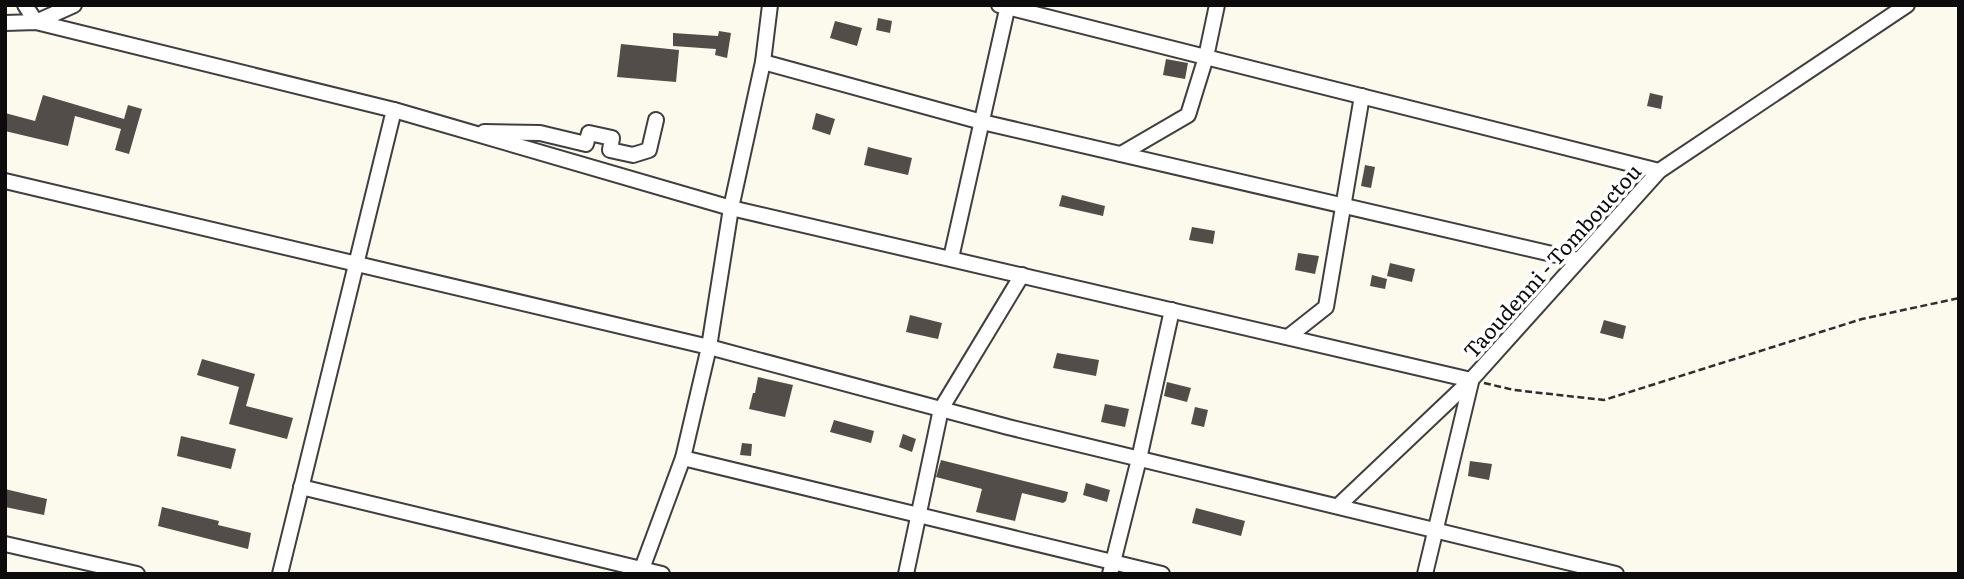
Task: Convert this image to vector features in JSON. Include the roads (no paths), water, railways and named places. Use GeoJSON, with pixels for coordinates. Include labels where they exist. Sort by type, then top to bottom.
{"type":"FeatureCollection","features":[{"type":"Feature","properties":{"kind":"street"},"geometry":{"type":"LineString","coordinates":[[25,5],[36,22]]}},
{"type":"Feature","properties":{"kind":"street"},"geometry":{"type":"LineString","coordinates":[[36,22],[75,5]]}},
{"type":"Feature","properties":{"kind":"street"},"geometry":{"type":"LineString","coordinates":[[641,571],[683,458],[709,347],[731,208],[763,62],[770,5]]}},
{"type":"Feature","properties":{"kind":"street"},"geometry":{"type":"LineString","coordinates":[[1121,154],[1188,115],[1206,57],[1216,5]]}},
{"type":"Feature","properties":{"kind":"street","name":"Taoudenni - Tombouctou"},"geometry":{"type":"LineString","coordinates":[[1338,506],[1471,380],[1659,171],[1908,5]]}},
{"type":"Feature","properties":{"kind":"street"},"geometry":{"type":"LineString","coordinates":[[951,258],[1005,6],[1659,171]]}},
{"type":"Feature","properties":{"kind":"street"},"geometry":{"type":"LineString","coordinates":[[5,23],[36,22],[394,110],[731,208],[1471,380],[1425,574]]}},
{"type":"Feature","properties":{"kind":"street"},"geometry":{"type":"LineString","coordinates":[[763,62],[982,122],[1578,260]]}},
{"type":"Feature","properties":{"kind":"street"},"geometry":{"type":"LineString","coordinates":[[1288,337],[1326,307],[1362,96]]}},
{"type":"Feature","properties":{"kind":"street"},"geometry":{"type":"LineString","coordinates":[[280,574],[394,110]]}},
{"type":"Feature","properties":{"kind":"street"},"geometry":{"type":"LineString","coordinates":[[467,132],[540,133],[586,144],[589,133],[612,138],[610,150],[633,155],[649,150],[656,120]]}},
{"type":"Feature","properties":{"kind":"street"},"geometry":{"type":"LineString","coordinates":[[5,181],[709,347],[941,409],[1616,574]]}},
{"type":"Feature","properties":{"kind":"street"},"geometry":{"type":"LineString","coordinates":[[906,574],[941,409],[1022,275]]}},
{"type":"Feature","properties":{"kind":"street"},"geometry":{"type":"LineString","coordinates":[[1112,568],[1172,310]]}},
{"type":"Feature","properties":{"kind":"street"},"geometry":{"type":"LineString","coordinates":[[683,458],[919,515],[1112,568],[1162,574]]}},
{"type":"Feature","properties":{"kind":"street"},"geometry":{"type":"LineString","coordinates":[[301,487],[662,574]]}},
{"type":"Feature","properties":{"kind":"street"},"geometry":{"type":"LineString","coordinates":[[5,544],[86,568],[137,574]]}}]}
